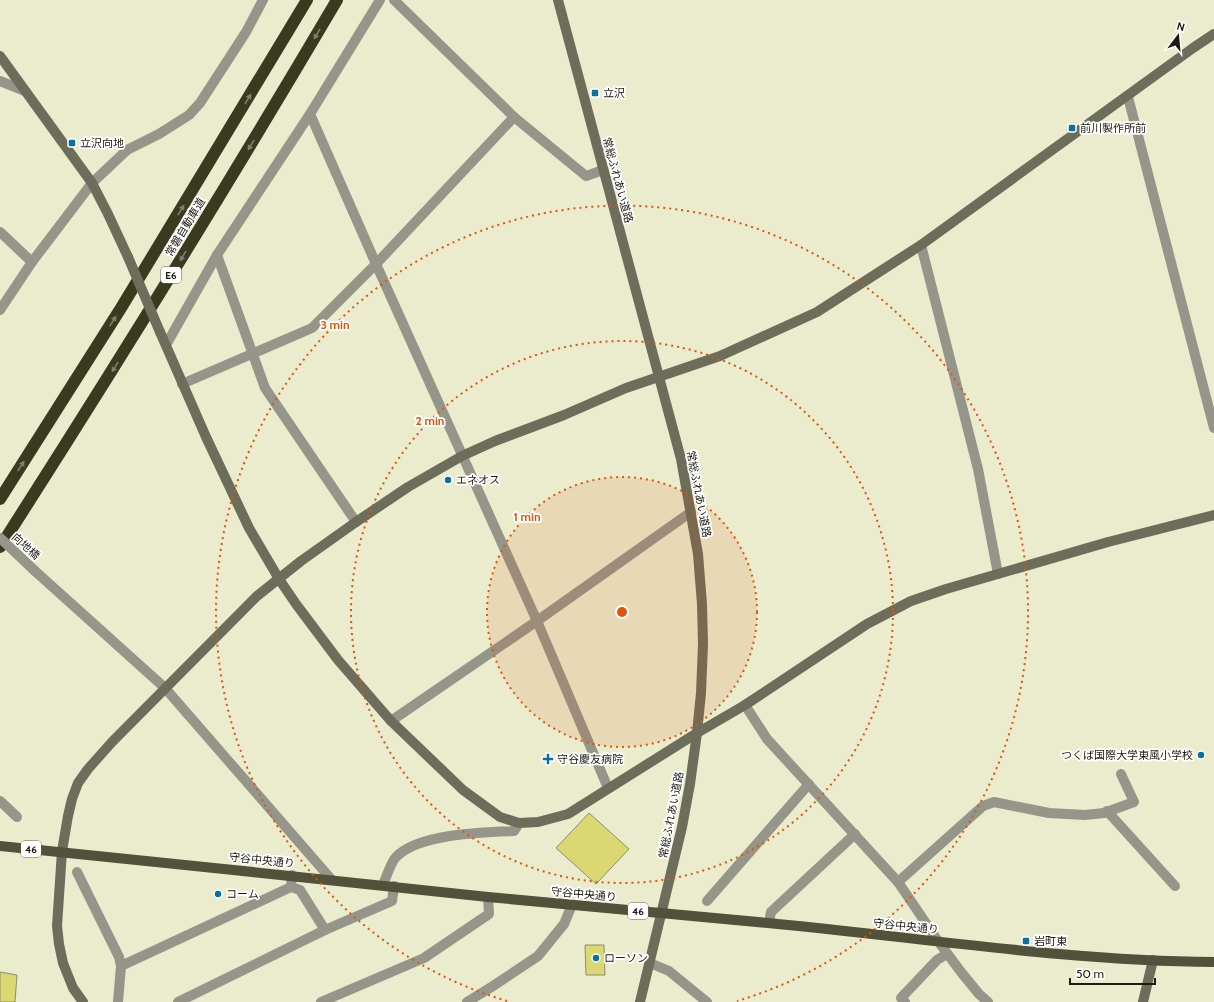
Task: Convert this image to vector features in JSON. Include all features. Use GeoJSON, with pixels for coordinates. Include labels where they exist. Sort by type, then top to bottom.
{"type":"FeatureCollection","features":[{"type":"Feature","properties":{"kind":"highway","name":"常磐自動車道"},"geometry":{"type":"LineString","coordinates":[[0,499],[125,301],[307,0]]}},
{"type":"Feature","properties":{"kind":"highway","name":"常磐自動車道"},"geometry":{"type":"LineString","coordinates":[[0,547],[142,323],[282,94],[337,0]]}},
{"type":"Feature","properties":{"kind":"main road","name":"守谷中央通り"},"geometry":{"type":"LineString","coordinates":[[0,846],[332,879],[488,897],[769,923],[1093,956],[1214,962]]}},
{"type":"Feature","properties":{"kind":"street"},"geometry":{"type":"LineString","coordinates":[[0,310],[32,262],[92,183],[126,150],[159,134],[189,115],[200,103],[246,32],[264,0]]}},
{"type":"Feature","properties":{"kind":"street"},"geometry":{"type":"LineString","coordinates":[[166,345],[217,255],[310,114],[380,0]]}},
{"type":"Feature","properties":{"kind":"street"},"geometry":{"type":"LineString","coordinates":[[394,0],[514,117],[586,176],[603,170]]}},
{"type":"Feature","properties":{"kind":"street","name":"常総ふれあい道路"},"geometry":{"type":"LineString","coordinates":[[558,0],[681,459],[698,554],[702,604],[702,675],[697,733],[683,820],[640,1002]]}},
{"type":"Feature","properties":{"kind":"street"},"geometry":{"type":"LineString","coordinates":[[82,1002],[63,963],[57,926],[57,908],[62,852],[68,816],[78,783],[88,769],[165,688],[256,596],[301,561],[356,522],[408,487],[462,456],[495,441],[564,415],[626,388],[720,356],[817,312],[922,245],[1214,34]]}},
{"type":"Feature","properties":{"kind":"street"},"geometry":{"type":"LineString","coordinates":[[0,56],[92,183],[128,257],[224,478],[249,528],[279,579],[338,660],[392,721],[463,790],[500,816],[519,823],[538,822],[568,814],[697,733],[745,705],[867,624],[911,601],[1108,542],[1214,515]]}},
{"type":"Feature","properties":{"kind":"street"},"geometry":{"type":"LineString","coordinates":[[0,81],[26,91]]}},
{"type":"Feature","properties":{"kind":"street"},"geometry":{"type":"LineString","coordinates":[[1128,97],[1214,428]]}},
{"type":"Feature","properties":{"kind":"street"},"geometry":{"type":"LineString","coordinates":[[310,114],[537,621],[608,788]]}},
{"type":"Feature","properties":{"kind":"street"},"geometry":{"type":"LineString","coordinates":[[182,384],[312,328],[376,264],[514,117]]}},
{"type":"Feature","properties":{"kind":"street"},"geometry":{"type":"LineString","coordinates":[[0,232],[32,262]]}},
{"type":"Feature","properties":{"kind":"street"},"geometry":{"type":"LineString","coordinates":[[922,245],[978,469],[998,574]]}},
{"type":"Feature","properties":{"kind":"street"},"geometry":{"type":"LineString","coordinates":[[217,255],[265,388],[356,522]]}},
{"type":"Feature","properties":{"kind":"street"},"geometry":{"type":"LineString","coordinates":[[392,721],[691,512]]}},
{"type":"Feature","properties":{"kind":"street","name":"向地橋"},"geometry":{"type":"LineString","coordinates":[[0,538],[165,688],[332,879]]}},
{"type":"Feature","properties":{"kind":"street"},"geometry":{"type":"LineString","coordinates":[[745,705],[767,739],[898,882],[947,954],[979,994],[988,1002]]}},
{"type":"Feature","properties":{"kind":"street"},"geometry":{"type":"LineString","coordinates":[[898,882],[983,806],[994,802],[1049,812],[1085,815],[1107,811],[1134,802],[1122,774]]}},
{"type":"Feature","properties":{"kind":"street"},"geometry":{"type":"LineString","coordinates":[[707,902],[809,784]]}},
{"type":"Feature","properties":{"kind":"street"},"geometry":{"type":"LineString","coordinates":[[0,801],[17,817]]}},
{"type":"Feature","properties":{"kind":"street"},"geometry":{"type":"LineString","coordinates":[[1107,811],[1176,886]]}},
{"type":"Feature","properties":{"kind":"street"},"geometry":{"type":"LineString","coordinates":[[383,885],[395,858],[407,848],[431,840],[464,833],[514,830],[519,823]]}},
{"type":"Feature","properties":{"kind":"street"},"geometry":{"type":"LineString","coordinates":[[769,923],[771,912],[855,834]]}},
{"type":"Feature","properties":{"kind":"street"},"geometry":{"type":"LineString","coordinates":[[78,872],[114,947],[121,966],[118,1002]]}},
{"type":"Feature","properties":{"kind":"street"},"geometry":{"type":"LineString","coordinates":[[291,887],[292,875]]}},
{"type":"Feature","properties":{"kind":"street"},"geometry":{"type":"LineString","coordinates":[[178,1002],[325,930],[392,901],[394,886]]}},
{"type":"Feature","properties":{"kind":"street"},"geometry":{"type":"LineString","coordinates":[[121,966],[291,887],[300,890],[325,930]]}},
{"type":"Feature","properties":{"kind":"street"},"geometry":{"type":"LineString","coordinates":[[321,1002],[424,958],[489,914],[488,897]]}},
{"type":"Feature","properties":{"kind":"street"},"geometry":{"type":"LineString","coordinates":[[468,1002],[538,956],[564,924],[572,905]]}},
{"type":"Feature","properties":{"kind":"street"},"geometry":{"type":"LineString","coordinates":[[905,1002],[901,998],[936,960],[947,954]]}},
{"type":"Feature","properties":{"kind":"street"},"geometry":{"type":"LineString","coordinates":[[1143,1002],[1153,960]]}},
{"type":"Feature","properties":{"kind":"street"},"geometry":{"type":"LineString","coordinates":[[650,963],[669,971],[707,1002]]}},
{"type":"Feature","properties":{"kind":"building"},"geometry":{"type":"Polygon","coordinates":[[[589,813],[629,849],[596,884],[556,848],[589,813]]]}},
{"type":"Feature","properties":{"kind":"building"},"geometry":{"type":"Polygon","coordinates":[[[585,945],[604,945],[605,975],[586,975],[585,945]]]}},
{"type":"Feature","properties":{"kind":"building"},"geometry":{"type":"Polygon","coordinates":[[[0,972],[17,975],[15,1002],[0,1002],[0,972]]]}},
{"type":"Feature","properties":{"kind":"place","name":"立沢"},"geometry":{"type":"Point","coordinates":[595,93]}},
{"type":"Feature","properties":{"kind":"place","name":"前川製作所前"},"geometry":{"type":"Point","coordinates":[1072,128]}},
{"type":"Feature","properties":{"kind":"place","name":"立沢向地"},"geometry":{"type":"Point","coordinates":[72,143]}},
{"type":"Feature","properties":{"kind":"place","name":"エネオス"},"geometry":{"type":"Point","coordinates":[448,480]}},
{"type":"Feature","properties":{"kind":"place","name":"つくば国際大学東風小学校"},"geometry":{"type":"Point","coordinates":[1201,755]}},
{"type":"Feature","properties":{"kind":"place","name":"守谷慶友病院"},"geometry":{"type":"Point","coordinates":[548,759]}},
{"type":"Feature","properties":{"kind":"place","name":"コーム"},"geometry":{"type":"Point","coordinates":[218,894]}},
{"type":"Feature","properties":{"kind":"place","name":"岩町東"},"geometry":{"type":"Point","coordinates":[1026,941]}},
{"type":"Feature","properties":{"kind":"place","name":"ローソン"},"geometry":{"type":"Point","coordinates":[596,958]}}]}
